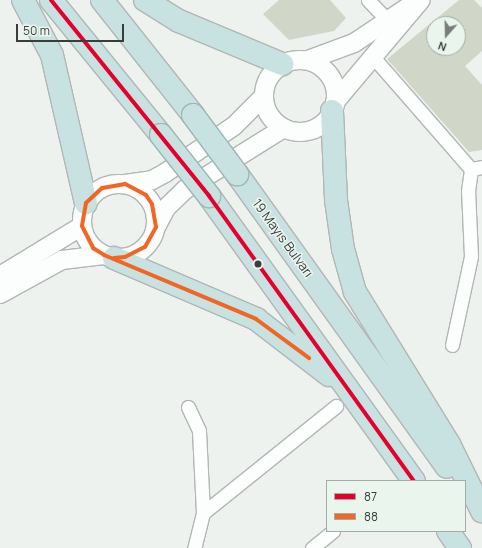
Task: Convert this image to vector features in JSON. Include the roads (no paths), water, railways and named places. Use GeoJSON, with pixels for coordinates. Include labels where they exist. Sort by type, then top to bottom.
{"type":"FeatureCollection","features":[{"type":"Feature","properties":{"kind":"highway"},"geometry":{"type":"LineString","coordinates":[[23,0],[52,54],[86,204]]}},
{"type":"Feature","properties":{"kind":"highway"},"geometry":{"type":"LineString","coordinates":[[51,0],[161,135],[208,196],[345,401]]}},
{"type":"Feature","properties":{"kind":"highway","name":"19 Mayıs Bulvarı"},"geometry":{"type":"LineString","coordinates":[[102,0],[193,115],[237,174],[456,480]]}},
{"type":"Feature","properties":{"kind":"highway"},"geometry":{"type":"LineString","coordinates":[[145,0],[179,21],[282,64]]}},
{"type":"Feature","properties":{"kind":"highway"},"geometry":{"type":"LineString","coordinates":[[334,107],[336,200],[343,249],[355,292],[449,444],[482,511]]}},
{"type":"Feature","properties":{"kind":"highway"},"geometry":{"type":"LineString","coordinates":[[109,256],[256,320],[345,401],[413,480]]}},
{"type":"Feature","properties":{"kind":"highway"},"geometry":{"type":"LineString","coordinates":[[466,494],[482,517]]}},
{"type":"Feature","properties":{"kind":"highway"},"geometry":{"type":"LineString","coordinates":[[449,532],[460,548]]}},
{"type":"Feature","properties":{"kind":"main road"},"geometry":{"type":"LineString","coordinates":[[263,97],[269,116],[284,128],[312,130],[334,107],[420,0]]}},
{"type":"Feature","properties":{"kind":"main road"},"geometry":{"type":"LineString","coordinates":[[109,256],[93,248],[82,226],[86,204],[102,188],[152,180],[165,173],[234,126],[263,97],[268,78],[282,64],[308,60],[354,43],[420,0]]}},
{"type":"Feature","properties":{"kind":"main road"},"geometry":{"type":"LineString","coordinates":[[308,60],[330,76],[334,107]]}},
{"type":"Feature","properties":{"kind":"main road"},"geometry":{"type":"LineString","coordinates":[[0,294],[62,260],[109,256],[125,258],[146,247],[166,208],[186,189],[284,128]]}},
{"type":"Feature","properties":{"kind":"main road"},"geometry":{"type":"LineString","coordinates":[[125,184],[146,195],[152,204],[156,227]]}},
{"type":"Feature","properties":{"kind":"main road"},"geometry":{"type":"LineString","coordinates":[[0,276],[82,226]]}},
{"type":"Feature","properties":{"kind":"street"},"geometry":{"type":"LineString","coordinates":[[368,0],[388,21]]}},
{"type":"Feature","properties":{"kind":"street"},"geometry":{"type":"LineString","coordinates":[[374,58],[476,168],[468,191],[471,256],[452,345]]}},
{"type":"Feature","properties":{"kind":"street"},"geometry":{"type":"LineString","coordinates":[[203,513],[345,401]]}},
{"type":"Feature","properties":{"kind":"street"},"geometry":{"type":"LineString","coordinates":[[188,407],[199,431],[203,513],[194,548]]}},
{"type":"Feature","properties":{"kind":"street"},"geometry":{"type":"LineString","coordinates":[[312,548],[332,532]]}}]}
